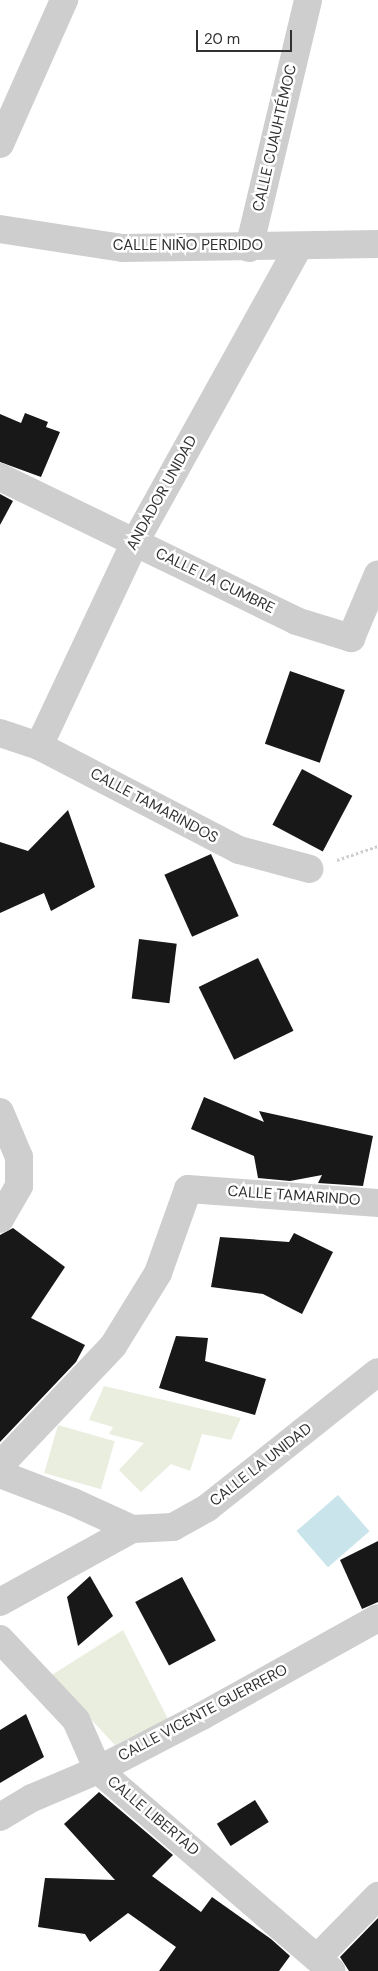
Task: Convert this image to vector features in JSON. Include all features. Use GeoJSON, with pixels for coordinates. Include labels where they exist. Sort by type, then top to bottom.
{"type":"FeatureCollection","features":[{"type":"Feature","properties":{"kind":"street"},"geometry":{"type":"LineString","coordinates":[[0,144],[64,0]]}},
{"type":"Feature","properties":{"kind":"street","name":"CALLE CUAUHTÉMOC"},"geometry":{"type":"LineString","coordinates":[[249,248],[308,0]]}},
{"type":"Feature","properties":{"kind":"street","name":"CALLE NIÑO PERDIDO"},"geometry":{"type":"LineString","coordinates":[[0,229],[123,248],[249,248],[378,244]]}},
{"type":"Feature","properties":{"kind":"street","name":"ANDADOR UNIDAD"},"geometry":{"type":"LineString","coordinates":[[39,746],[135,542],[299,246]]}},
{"type":"Feature","properties":{"kind":"street","name":"CALLE LA CUMBRE"},"geometry":{"type":"LineString","coordinates":[[0,477],[296,621],[351,638],[378,574]]}},
{"type":"Feature","properties":{"kind":"street","name":"CALLE TAMARINDOS"},"geometry":{"type":"LineString","coordinates":[[0,733],[39,746],[239,850],[310,869]]}},
{"type":"Feature","properties":{"kind":"street"},"geometry":{"type":"LineString","coordinates":[[0,1112],[19,1157],[19,1186],[0,1220]]}},
{"type":"Feature","properties":{"kind":"street","name":"CALLE TAMARINDO"},"geometry":{"type":"LineString","coordinates":[[0,1466],[113,1346],[158,1273],[188,1189],[378,1203]]}},
{"type":"Feature","properties":{"kind":"street","name":"CALLE LA UNIDAD"},"geometry":{"type":"LineString","coordinates":[[0,1602],[132,1529],[173,1527],[208,1508],[378,1372]]}},
{"type":"Feature","properties":{"kind":"street","name":"CALLE LA UNIDAD"},"geometry":{"type":"LineString","coordinates":[[0,1474],[73,1502],[132,1529]]}},
{"type":"Feature","properties":{"kind":"street","name":"CALLE VICENTE GUERRERO"},"geometry":{"type":"LineString","coordinates":[[0,1818],[32,1798],[98,1770],[378,1618]]}},
{"type":"Feature","properties":{"kind":"street","name":"CALLE LIBERTAD"},"geometry":{"type":"LineString","coordinates":[[0,1638],[76,1720],[98,1770],[325,1964]]}},
{"type":"Feature","properties":{"kind":"street"},"geometry":{"type":"LineString","coordinates":[[325,1964],[378,1896]]}},
{"type":"Feature","properties":{"kind":"path"},"geometry":{"type":"LineString","coordinates":[[310,869],[378,846]]}},
{"type":"Feature","properties":{"kind":"shaded area"},"geometry":{"type":"Polygon","coordinates":[[[104,1386],[241,1418],[231,1440],[202,1434],[190,1471],[171,1464],[141,1492],[119,1470],[144,1443],[109,1434],[113,1427],[89,1420],[104,1386]]]}},
{"type":"Feature","properties":{"kind":"shaded area"},"geometry":{"type":"Polygon","coordinates":[[[58,1425],[115,1441],[101,1489],[44,1473],[58,1425]]]}},
{"type":"Feature","properties":{"kind":"shaded area"},"geometry":{"type":"Polygon","coordinates":[[[123,1630],[168,1719],[115,1745],[50,1676],[123,1630]]]}},
{"type":"Feature","properties":{"kind":"water"},"geometry":{"type":"Polygon","coordinates":[[[338,1495],[369,1531],[328,1567],[296,1531],[338,1495]]]}},
{"type":"Feature","properties":{"kind":"building"},"geometry":{"type":"Polygon","coordinates":[[[25,413],[48,422],[46,427],[60,432],[41,477],[0,462],[0,414],[21,423],[25,413]]]}},
{"type":"Feature","properties":{"kind":"building"},"geometry":{"type":"Polygon","coordinates":[[[0,494],[13,501],[0,525],[0,494]]]}},
{"type":"Feature","properties":{"kind":"building"},"geometry":{"type":"Polygon","coordinates":[[[290,671],[345,690],[320,763],[265,744],[290,671]]]}},
{"type":"Feature","properties":{"kind":"building"},"geometry":{"type":"Polygon","coordinates":[[[302,769],[352,796],[323,851],[272,825],[302,769]]]}},
{"type":"Feature","properties":{"kind":"building"},"geometry":{"type":"Polygon","coordinates":[[[68,810],[95,887],[51,911],[44,893],[0,913],[0,842],[28,851],[68,810]]]}},
{"type":"Feature","properties":{"kind":"building"},"geometry":{"type":"Polygon","coordinates":[[[211,854],[239,916],[192,937],[164,875],[211,854]]]}},
{"type":"Feature","properties":{"kind":"building"},"geometry":{"type":"Polygon","coordinates":[[[139,939],[177,944],[169,1003],[132,999],[139,939]]]}},
{"type":"Feature","properties":{"kind":"building"},"geometry":{"type":"Polygon","coordinates":[[[258,958],[294,1031],[234,1060],[199,987],[258,958]]]}},
{"type":"Feature","properties":{"kind":"building"},"geometry":{"type":"Polygon","coordinates":[[[204,1097],[264,1122],[259,1111],[373,1136],[363,1186],[318,1183],[322,1175],[290,1181],[258,1178],[254,1156],[191,1129],[204,1097]]]}},
{"type":"Feature","properties":{"kind":"building"},"geometry":{"type":"Polygon","coordinates":[[[13,1228],[65,1267],[31,1318],[85,1345],[76,1362],[0,1442],[0,1235],[13,1228]]]}},
{"type":"Feature","properties":{"kind":"building"},"geometry":{"type":"Polygon","coordinates":[[[294,1233],[333,1252],[302,1314],[263,1294],[211,1287],[220,1237],[289,1242],[294,1233]]]}},
{"type":"Feature","properties":{"kind":"building"},"geometry":{"type":"Polygon","coordinates":[[[176,1336],[208,1338],[205,1361],[266,1379],[255,1415],[159,1388],[176,1336]]]}},
{"type":"Feature","properties":{"kind":"building"},"geometry":{"type":"Polygon","coordinates":[[[378,1541],[378,1602],[362,1609],[340,1560],[378,1541]]]}},
{"type":"Feature","properties":{"kind":"building"},"geometry":{"type":"Polygon","coordinates":[[[90,1576],[113,1616],[78,1646],[67,1597],[90,1576]]]}},
{"type":"Feature","properties":{"kind":"building"},"geometry":{"type":"Polygon","coordinates":[[[182,1577],[216,1641],[169,1665],[135,1602],[182,1577]]]}},
{"type":"Feature","properties":{"kind":"building"},"geometry":{"type":"Polygon","coordinates":[[[26,1714],[44,1757],[0,1783],[0,1730],[26,1714]]]}},
{"type":"Feature","properties":{"kind":"building"},"geometry":{"type":"Polygon","coordinates":[[[99,1792],[173,1855],[152,1876],[201,1912],[212,1897],[271,1939],[290,1956],[279,1971],[159,1971],[176,1947],[128,1913],[90,1942],[85,1934],[38,1927],[45,1878],[115,1880],[64,1824],[99,1792]]]}},
{"type":"Feature","properties":{"kind":"building"},"geometry":{"type":"Polygon","coordinates":[[[255,1800],[269,1822],[231,1846],[217,1824],[255,1800]]]}},
{"type":"Feature","properties":{"kind":"building"},"geometry":{"type":"Polygon","coordinates":[[[378,1918],[378,1971],[349,1971],[340,1957],[378,1918]]]}}]}
